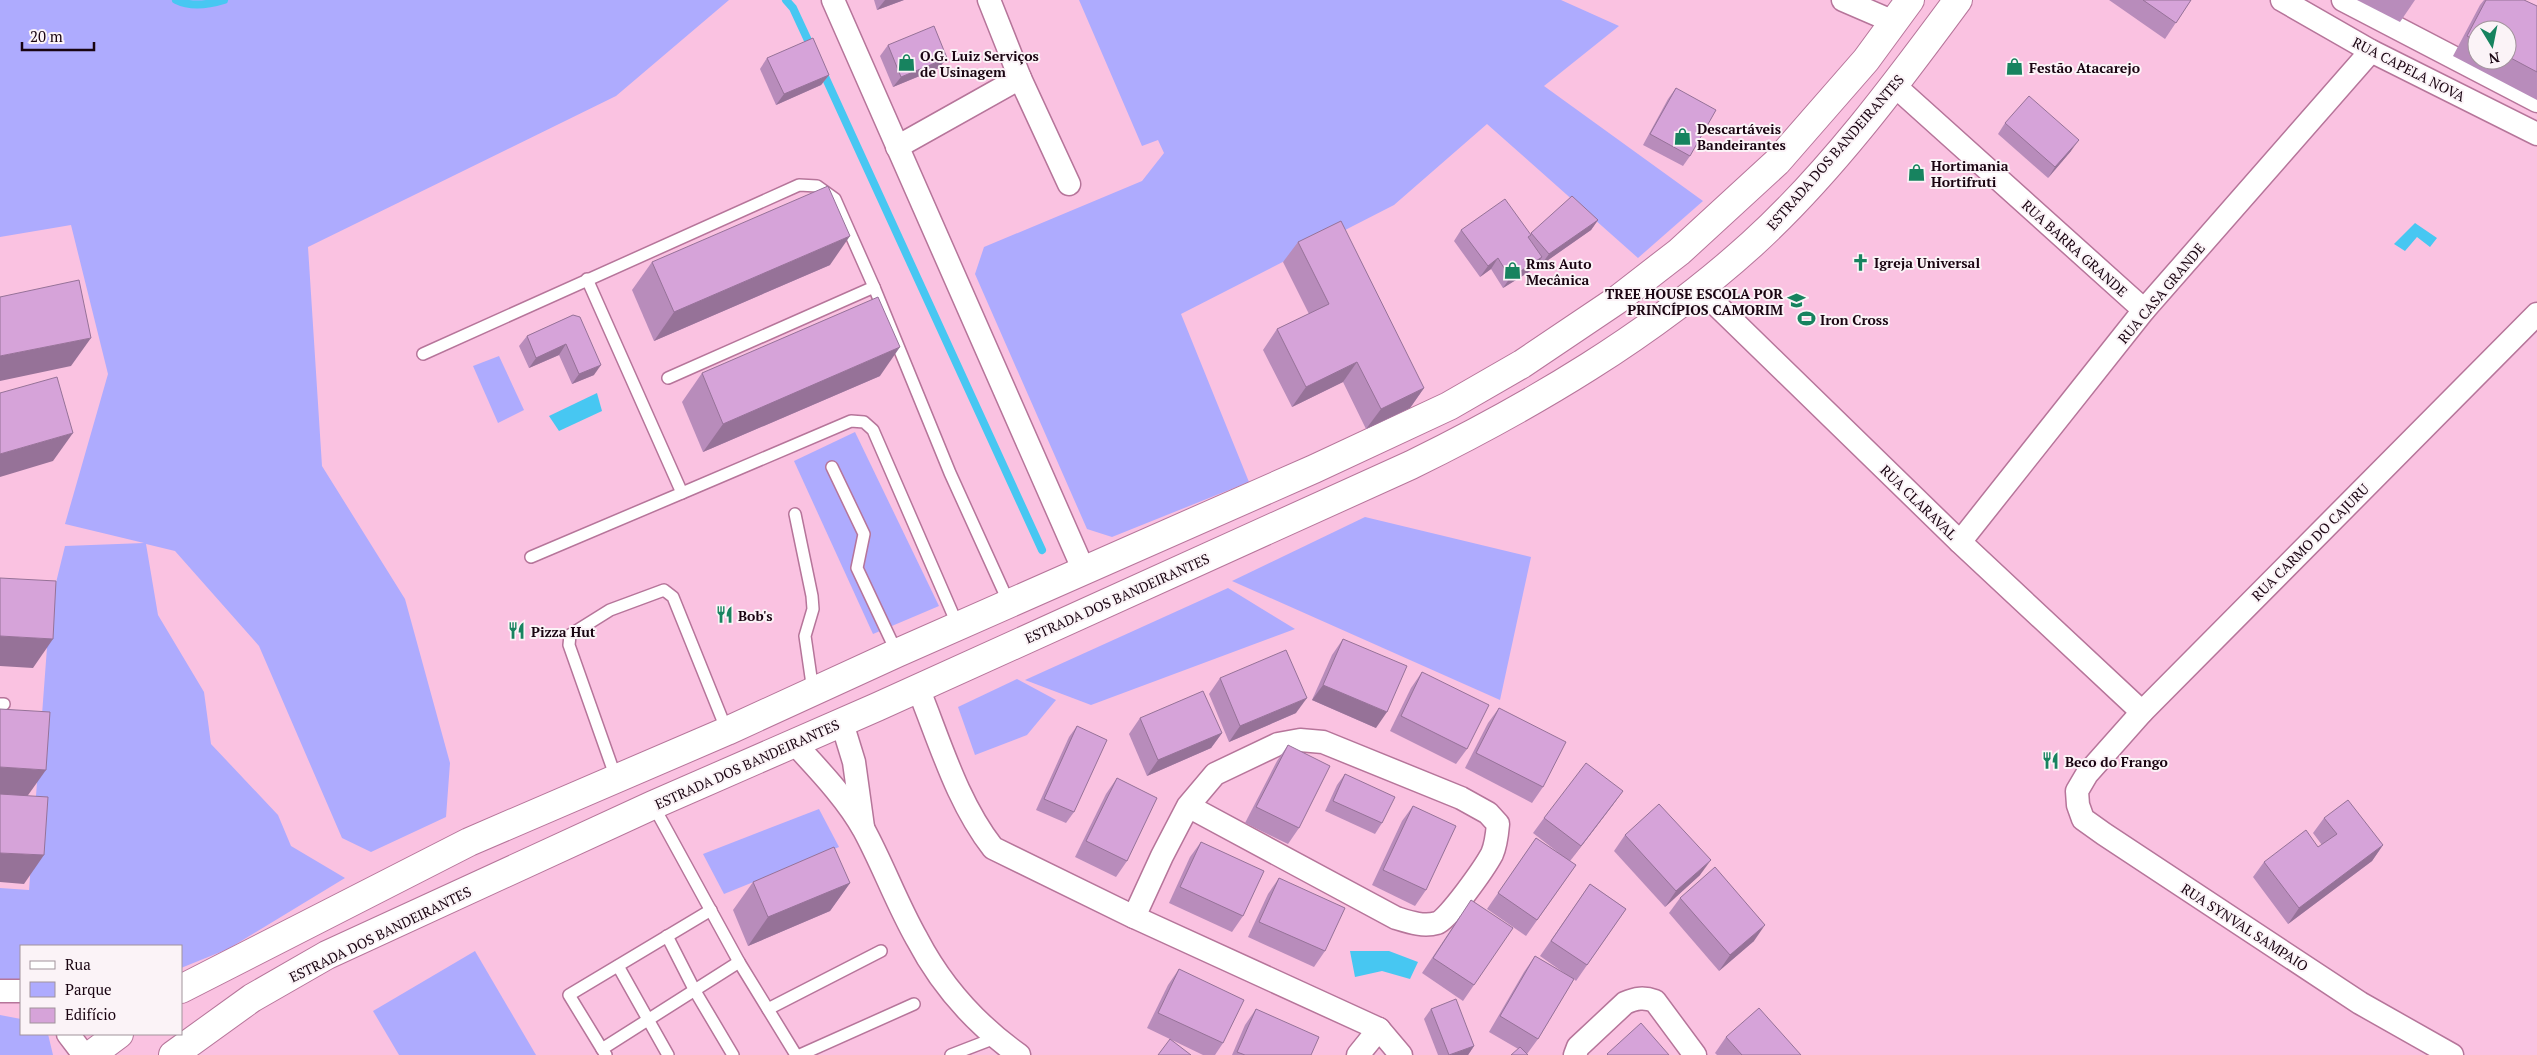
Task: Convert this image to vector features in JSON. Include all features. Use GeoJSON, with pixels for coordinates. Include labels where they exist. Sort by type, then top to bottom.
{"type":"FeatureCollection","features":[{"type":"Feature","properties":{"kind":"main road"},"geometry":{"type":"LineString","coordinates":[[187,983],[469,842],[727,731],[1009,603],[1314,469],[1449,406],[1522,364],[1617,300],[1679,252],[1777,162],[1866,60],[1910,0]]}},
{"type":"Feature","properties":{"kind":"main road","name":"ESTRADA DOS BANDEIRANTES"},"geometry":{"type":"LineString","coordinates":[[186,1050],[252,998],[327,956],[653,805],[795,744],[1411,465],[1497,422],[1643,333],[1752,244],[1796,201],[1895,86],[1958,0]]}},
{"type":"Feature","properties":{"kind":"main road"},"geometry":{"type":"LineString","coordinates":[[82,1035],[85,1055]]}},
{"type":"Feature","properties":{"kind":"main road"},"geometry":{"type":"LineString","coordinates":[[91,1055],[118,1035]]}},
{"type":"Feature","properties":{"kind":"street"},"geometry":{"type":"LineString","coordinates":[[833,0],[1084,571]]}},
{"type":"Feature","properties":{"kind":"street"},"geometry":{"type":"LineString","coordinates":[[989,0],[1020,78],[1069,184]]}},
{"type":"Feature","properties":{"kind":"street"},"geometry":{"type":"LineString","coordinates":[[1843,0],[1894,22]]}},
{"type":"Feature","properties":{"kind":"street","name":"RUA CAPELA NOVA"},"geometry":{"type":"LineString","coordinates":[[2282,0],[2371,51],[2537,134]]}},
{"type":"Feature","properties":{"kind":"street"},"geometry":{"type":"LineString","coordinates":[[2343,0],[2537,101]]}},
{"type":"Feature","properties":{"kind":"street","name":"RUA CASA GRANDE"},"geometry":{"type":"LineString","coordinates":[[1960,542],[2144,310],[2371,51]]}},
{"type":"Feature","properties":{"kind":"street"},"geometry":{"type":"LineString","coordinates":[[897,147],[1020,78]]}},
{"type":"Feature","properties":{"kind":"street","name":"RUA BARRA GRANDE"},"geometry":{"type":"LineString","coordinates":[[1895,86],[2144,310]]}},
{"type":"Feature","properties":{"kind":"street","name":"RUA CLARAVAL"},"geometry":{"type":"LineString","coordinates":[[1699,288],[1960,542],[2142,712]]}},
{"type":"Feature","properties":{"kind":"street","name":"RUA CARMO DO CAJURU"},"geometry":{"type":"LineString","coordinates":[[2087,774],[2142,712],[2537,314]]}},
{"type":"Feature","properties":{"kind":"street"},"geometry":{"type":"LineString","coordinates":[[918,688],[968,809],[979,830],[993,848],[1134,917],[1379,1029],[1401,1055]]}},
{"type":"Feature","properties":{"kind":"street"},"geometry":{"type":"LineString","coordinates":[[842,722],[854,762],[863,828]]}},
{"type":"Feature","properties":{"kind":"street"},"geometry":{"type":"LineString","coordinates":[[1134,917],[1162,856],[1188,806],[1215,774],[1278,744],[1300,740],[1324,742],[1460,798],[1488,813],[1498,824],[1497,837],[1492,854],[1457,904],[1439,922],[1424,925],[1396,918],[1188,806]]}},
{"type":"Feature","properties":{"kind":"street"},"geometry":{"type":"LineString","coordinates":[[795,744],[824,776],[863,828],[917,940],[953,994],[995,1038],[1019,1055]]}},
{"type":"Feature","properties":{"kind":"street","name":"RUA SYNVAL SAMPAIO"},"geometry":{"type":"LineString","coordinates":[[2087,774],[2077,791],[2078,805],[2084,819],[2360,1003],[2452,1055]]}},
{"type":"Feature","properties":{"kind":"street"},"geometry":{"type":"LineString","coordinates":[[0,991],[20,991]]}},
{"type":"Feature","properties":{"kind":"street"},"geometry":{"type":"LineString","coordinates":[[1575,1055],[1578,1047],[1625,1003],[1633,999],[1646,998],[1655,1001],[1695,1055]]}},
{"type":"Feature","properties":{"kind":"street"},"geometry":{"type":"LineString","coordinates":[[1358,1055],[1379,1029]]}},
{"type":"Feature","properties":{"kind":"street"},"geometry":{"type":"LineString","coordinates":[[69,1035],[85,1055]]}},
{"type":"Feature","properties":{"kind":"lane"},"geometry":{"type":"LineString","coordinates":[[423,354],[799,185],[817,186],[834,199],[874,287],[950,472],[1009,603]]}},
{"type":"Feature","properties":{"kind":"lane"},"geometry":{"type":"LineString","coordinates":[[587,279],[682,494]]}},
{"type":"Feature","properties":{"kind":"lane"},"geometry":{"type":"LineString","coordinates":[[668,378],[874,287]]}},
{"type":"Feature","properties":{"kind":"lane"},"geometry":{"type":"LineString","coordinates":[[531,557],[851,421],[864,422],[873,430],[958,626]]}},
{"type":"Feature","properties":{"kind":"lane"},"geometry":{"type":"LineString","coordinates":[[832,467],[864,534],[857,568],[897,653]]}},
{"type":"Feature","properties":{"kind":"lane"},"geometry":{"type":"LineString","coordinates":[[795,514],[812,596],[813,609],[804,636],[813,691]]}},
{"type":"Feature","properties":{"kind":"lane"},"geometry":{"type":"LineString","coordinates":[[616,778],[569,645],[570,635],[610,610],[664,590],[673,597],[727,731]]}},
{"type":"Feature","properties":{"kind":"lane"},"geometry":{"type":"LineString","coordinates":[[653,805],[739,962],[796,1055]]}},
{"type":"Feature","properties":{"kind":"lane"},"geometry":{"type":"LineString","coordinates":[[711,910],[569,995],[604,1052],[739,962]]}},
{"type":"Feature","properties":{"kind":"lane"},"geometry":{"type":"LineString","coordinates":[[668,936],[695,990],[733,1055]]}},
{"type":"Feature","properties":{"kind":"lane"},"geometry":{"type":"LineString","coordinates":[[768,1009],[881,951]]}},
{"type":"Feature","properties":{"kind":"lane"},"geometry":{"type":"LineString","coordinates":[[618,966],[668,1055]]}},
{"type":"Feature","properties":{"kind":"lane"},"geometry":{"type":"LineString","coordinates":[[800,1055],[914,1004]]}},
{"type":"Feature","properties":{"kind":"lane"},"geometry":{"type":"LineString","coordinates":[[951,1055],[995,1038]]}},
{"type":"Feature","properties":{"kind":"green space"},"geometry":{"type":"Polygon","coordinates":[[[0,0],[729,0],[616,96],[308,247],[322,466],[405,599],[450,763],[446,817],[371,852],[342,838],[259,646],[175,551],[146,544],[158,615],[204,692],[211,744],[278,815],[291,846],[345,878],[228,949],[182,968],[182,945],[20,945],[20,984],[0,984],[0,888],[29,890],[50,607],[65,546],[144,543],[65,524],[108,374],[71,225],[0,237],[0,0]]]}},
{"type":"Feature","properties":{"kind":"green space"},"geometry":{"type":"Polygon","coordinates":[[[1079,0],[1561,0],[1619,26],[1544,86],[1703,201],[1638,258],[1487,124],[1394,205],[1181,314],[1249,482],[1112,537],[1087,529],[975,274],[984,247],[1142,181],[1164,153],[1158,140],[1142,146],[1079,0]]]}},
{"type":"Feature","properties":{"kind":"green space"},"geometry":{"type":"Polygon","coordinates":[[[499,356],[524,410],[498,423],[473,366],[499,356]]]}},
{"type":"Feature","properties":{"kind":"green space"},"geometry":{"type":"Polygon","coordinates":[[[855,432],[939,606],[873,634],[794,461],[855,432]]]}},
{"type":"Feature","properties":{"kind":"green space"},"geometry":{"type":"Polygon","coordinates":[[[1365,517],[1531,557],[1500,700],[1232,581],[1365,517]]]}},
{"type":"Feature","properties":{"kind":"green space"},"geometry":{"type":"Polygon","coordinates":[[[1228,588],[1295,629],[1091,705],[1025,680],[1228,588]]]}},
{"type":"Feature","properties":{"kind":"green space"},"geometry":{"type":"Polygon","coordinates":[[[1017,679],[1056,700],[1027,735],[975,755],[958,707],[1017,679]]]}},
{"type":"Feature","properties":{"kind":"green space"},"geometry":{"type":"Polygon","coordinates":[[[819,809],[839,847],[724,894],[703,854],[819,809]]]}},
{"type":"Feature","properties":{"kind":"green space"},"geometry":{"type":"Polygon","coordinates":[[[475,951],[536,1055],[399,1055],[373,1011],[475,951]]]}},
{"type":"Feature","properties":{"kind":"green space"},"geometry":{"type":"Polygon","coordinates":[[[0,1015],[20,1019],[20,1035],[48,1035],[53,1055],[0,1055],[0,1015]]]}},
{"type":"Feature","properties":{"kind":"water"},"geometry":{"type":"Polygon","coordinates":[[[2415,223],[2437,238],[2430,247],[2417,237],[2405,251],[2394,244],[2415,223]]]}},
{"type":"Feature","properties":{"kind":"water"},"geometry":{"type":"Polygon","coordinates":[[[597,393],[602,411],[559,431],[549,416],[597,393]]]}},
{"type":"Feature","properties":{"kind":"water"},"geometry":{"type":"Polygon","coordinates":[[[1350,951],[1389,951],[1418,962],[1410,979],[1382,971],[1355,977],[1350,951]]]}},
{"type":"Feature","properties":{"kind":"building"},"geometry":{"type":"Polygon","coordinates":[[[2143,0],[2191,0],[2176,23],[2143,0]]]}},
{"type":"Feature","properties":{"kind":"building"},"geometry":{"type":"Polygon","coordinates":[[[2486,0],[2524,0],[2537,6],[2537,72],[2517,61],[2517,20],[2475,20],[2486,0]]]}},
{"type":"Feature","properties":{"kind":"building"},"geometry":{"type":"Polygon","coordinates":[[[934,26],[947,58],[901,77],[888,45],[934,26]]]}},
{"type":"Feature","properties":{"kind":"building"},"geometry":{"type":"Polygon","coordinates":[[[813,38],[829,75],[784,94],[767,58],[813,38]]]}},
{"type":"Feature","properties":{"kind":"building"},"geometry":{"type":"Polygon","coordinates":[[[1676,88],[1716,110],[1690,156],[1650,134],[1676,88]]]}},
{"type":"Feature","properties":{"kind":"building"},"geometry":{"type":"Polygon","coordinates":[[[2029,96],[2079,140],[2055,167],[2005,123],[2029,96]]]}},
{"type":"Feature","properties":{"kind":"building"},"geometry":{"type":"Polygon","coordinates":[[[828,186],[850,236],[674,312],[652,262],[828,186]]]}},
{"type":"Feature","properties":{"kind":"building"},"geometry":{"type":"Polygon","coordinates":[[[1572,196],[1598,220],[1549,254],[1531,233],[1572,196]]]}},
{"type":"Feature","properties":{"kind":"building"},"geometry":{"type":"Polygon","coordinates":[[[1505,199],[1531,235],[1528,237],[1542,257],[1510,278],[1498,258],[1488,266],[1461,230],[1505,199]]]}},
{"type":"Feature","properties":{"kind":"building"},"geometry":{"type":"Polygon","coordinates":[[[1341,221],[1424,388],[1381,409],[1357,362],[1306,387],[1277,329],[1329,304],[1298,242],[1341,221]]]}},
{"type":"Feature","properties":{"kind":"building"},"geometry":{"type":"Polygon","coordinates":[[[79,280],[91,338],[0,356],[0,297],[79,280]]]}},
{"type":"Feature","properties":{"kind":"building"},"geometry":{"type":"Polygon","coordinates":[[[878,297],[900,347],[723,424],[702,373],[878,297]]]}},
{"type":"Feature","properties":{"kind":"building"},"geometry":{"type":"Polygon","coordinates":[[[573,315],[580,317],[601,365],[579,374],[566,344],[536,358],[527,336],[573,315]]]}},
{"type":"Feature","properties":{"kind":"building"},"geometry":{"type":"Polygon","coordinates":[[[57,377],[73,433],[0,454],[0,393],[57,377]]]}},
{"type":"Feature","properties":{"kind":"building"},"geometry":{"type":"Polygon","coordinates":[[[0,578],[56,581],[53,639],[0,636],[0,578]]]}},
{"type":"Feature","properties":{"kind":"building"},"geometry":{"type":"Polygon","coordinates":[[[1343,639],[1407,666],[1387,712],[1323,685],[1343,639]]]}},
{"type":"Feature","properties":{"kind":"building"},"geometry":{"type":"Polygon","coordinates":[[[1286,650],[1307,698],[1240,726],[1220,678],[1286,650]]]}},
{"type":"Feature","properties":{"kind":"building"},"geometry":{"type":"Polygon","coordinates":[[[1422,672],[1489,705],[1467,749],[1401,716],[1422,672]]]}},
{"type":"Feature","properties":{"kind":"building"},"geometry":{"type":"Polygon","coordinates":[[[1203,691],[1222,733],[1158,760],[1140,718],[1203,691]]]}},
{"type":"Feature","properties":{"kind":"building"},"geometry":{"type":"Polygon","coordinates":[[[1499,708],[1566,742],[1543,787],[1476,753],[1499,708]]]}},
{"type":"Feature","properties":{"kind":"building"},"geometry":{"type":"Polygon","coordinates":[[[0,709],[50,712],[46,770],[0,767],[0,709]]]}},
{"type":"Feature","properties":{"kind":"building"},"geometry":{"type":"Polygon","coordinates":[[[1077,726],[1107,740],[1074,812],[1044,799],[1077,726]]]}},
{"type":"Feature","properties":{"kind":"building"},"geometry":{"type":"Polygon","coordinates":[[[1288,745],[1330,766],[1299,828],[1256,807],[1288,745]]]}},
{"type":"Feature","properties":{"kind":"building"},"geometry":{"type":"Polygon","coordinates":[[[1586,763],[1623,791],[1581,846],[1544,818],[1586,763]]]}},
{"type":"Feature","properties":{"kind":"building"},"geometry":{"type":"Polygon","coordinates":[[[1345,774],[1395,797],[1382,823],[1333,801],[1345,774]]]}},
{"type":"Feature","properties":{"kind":"building"},"geometry":{"type":"Polygon","coordinates":[[[1117,778],[1157,798],[1127,861],[1086,841],[1117,778]]]}},
{"type":"Feature","properties":{"kind":"building"},"geometry":{"type":"Polygon","coordinates":[[[0,794],[48,797],[44,855],[0,853],[0,794]]]}},
{"type":"Feature","properties":{"kind":"building"},"geometry":{"type":"Polygon","coordinates":[[[2348,800],[2383,845],[2299,908],[2264,862],[2306,830],[2318,847],[2337,834],[2324,818],[2348,800]]]}},
{"type":"Feature","properties":{"kind":"building"},"geometry":{"type":"Polygon","coordinates":[[[1659,804],[1711,860],[1676,891],[1625,835],[1659,804]]]}},
{"type":"Feature","properties":{"kind":"building"},"geometry":{"type":"Polygon","coordinates":[[[1413,806],[1456,826],[1426,890],[1383,870],[1413,806]]]}},
{"type":"Feature","properties":{"kind":"building"},"geometry":{"type":"Polygon","coordinates":[[[1536,838],[1576,865],[1537,920],[1498,893],[1536,838]]]}},
{"type":"Feature","properties":{"kind":"building"},"geometry":{"type":"Polygon","coordinates":[[[1201,842],[1264,871],[1243,916],[1180,887],[1201,842]]]}},
{"type":"Feature","properties":{"kind":"building"},"geometry":{"type":"Polygon","coordinates":[[[834,847],[850,883],[768,917],[753,882],[834,847]]]}},
{"type":"Feature","properties":{"kind":"building"},"geometry":{"type":"Polygon","coordinates":[[[1715,867],[1765,925],[1730,955],[1680,898],[1715,867]]]}},
{"type":"Feature","properties":{"kind":"building"},"geometry":{"type":"Polygon","coordinates":[[[1279,878],[1345,908],[1325,951],[1259,922],[1279,878]]]}},
{"type":"Feature","properties":{"kind":"building"},"geometry":{"type":"Polygon","coordinates":[[[1590,884],[1626,909],[1587,965],[1551,941],[1590,884]]]}},
{"type":"Feature","properties":{"kind":"building"},"geometry":{"type":"Polygon","coordinates":[[[1471,900],[1513,928],[1474,985],[1433,958],[1471,900]]]}},
{"type":"Feature","properties":{"kind":"building"},"geometry":{"type":"Polygon","coordinates":[[[1535,956],[1574,979],[1538,1039],[1500,1016],[1535,956]]]}},
{"type":"Feature","properties":{"kind":"building"},"geometry":{"type":"Polygon","coordinates":[[[1179,969],[1244,1000],[1223,1043],[1158,1013],[1179,969]]]}},
{"type":"Feature","properties":{"kind":"building"},"geometry":{"type":"Polygon","coordinates":[[[1456,999],[1474,1046],[1449,1055],[1431,1009],[1456,999]]]}},
{"type":"Feature","properties":{"kind":"building"},"geometry":{"type":"Polygon","coordinates":[[[1759,1008],[1801,1055],[1742,1055],[1726,1037],[1759,1008]]]}},
{"type":"Feature","properties":{"kind":"building"},"geometry":{"type":"Polygon","coordinates":[[[1256,1009],[1319,1037],[1311,1055],[1245,1055],[1237,1052],[1256,1009]]]}},
{"type":"Feature","properties":{"kind":"building"},"geometry":{"type":"Polygon","coordinates":[[[1641,1023],[1669,1055],[1607,1054],[1641,1023]]]}},
{"type":"Feature","properties":{"kind":"building"},"geometry":{"type":"Polygon","coordinates":[[[1170,1039],[1191,1055],[1158,1055],[1170,1039]]]}},
{"type":"Feature","properties":{"kind":"building"},"geometry":{"type":"Polygon","coordinates":[[[1520,1047],[1528,1055],[1511,1055],[1520,1047]]]}},
{"type":"Feature","properties":{"kind":"waterway"},"geometry":{"type":"LineString","coordinates":[[176,0],[187,4],[212,3],[224,0]]}},
{"type":"Feature","properties":{"kind":"waterway"},"geometry":{"type":"LineString","coordinates":[[786,0],[793,8],[812,49]]}},
{"type":"Feature","properties":{"kind":"waterway"},"geometry":{"type":"LineString","coordinates":[[822,70],[1042,550]]}},
{"type":"Feature","properties":{"kind":"place","name":"O.G. Luiz Serviços de Usinagem"},"geometry":{"type":"Point","coordinates":[906,63]}},
{"type":"Feature","properties":{"kind":"place","name":"Festão Atacarejo"},"geometry":{"type":"Point","coordinates":[2015,67]}},
{"type":"Feature","properties":{"kind":"place","name":"Descartáveis Bandeirantes"},"geometry":{"type":"Point","coordinates":[1683,136]}},
{"type":"Feature","properties":{"kind":"place","name":"Hortimania Hortifruti"},"geometry":{"type":"Point","coordinates":[1917,173]}},
{"type":"Feature","properties":{"kind":"place","name":"Igreja Universal"},"geometry":{"type":"Point","coordinates":[1860,262]}},
{"type":"Feature","properties":{"kind":"place","name":"Rms Auto Mecânica"},"geometry":{"type":"Point","coordinates":[1512,271]}},
{"type":"Feature","properties":{"kind":"place","name":"TREE HOUSE ESCOLA POR PRINCÍPIOS CAMORIM"},"geometry":{"type":"Point","coordinates":[1797,301]}},
{"type":"Feature","properties":{"kind":"place","name":"Iron Cross"},"geometry":{"type":"Point","coordinates":[1806,319]}},
{"type":"Feature","properties":{"kind":"place","name":"Bob's"},"geometry":{"type":"Point","coordinates":[724,615]}},
{"type":"Feature","properties":{"kind":"place","name":"Pizza Hut"},"geometry":{"type":"Point","coordinates":[517,631]}},
{"type":"Feature","properties":{"kind":"place","name":"Beco do Frango"},"geometry":{"type":"Point","coordinates":[2051,761]}}]}
